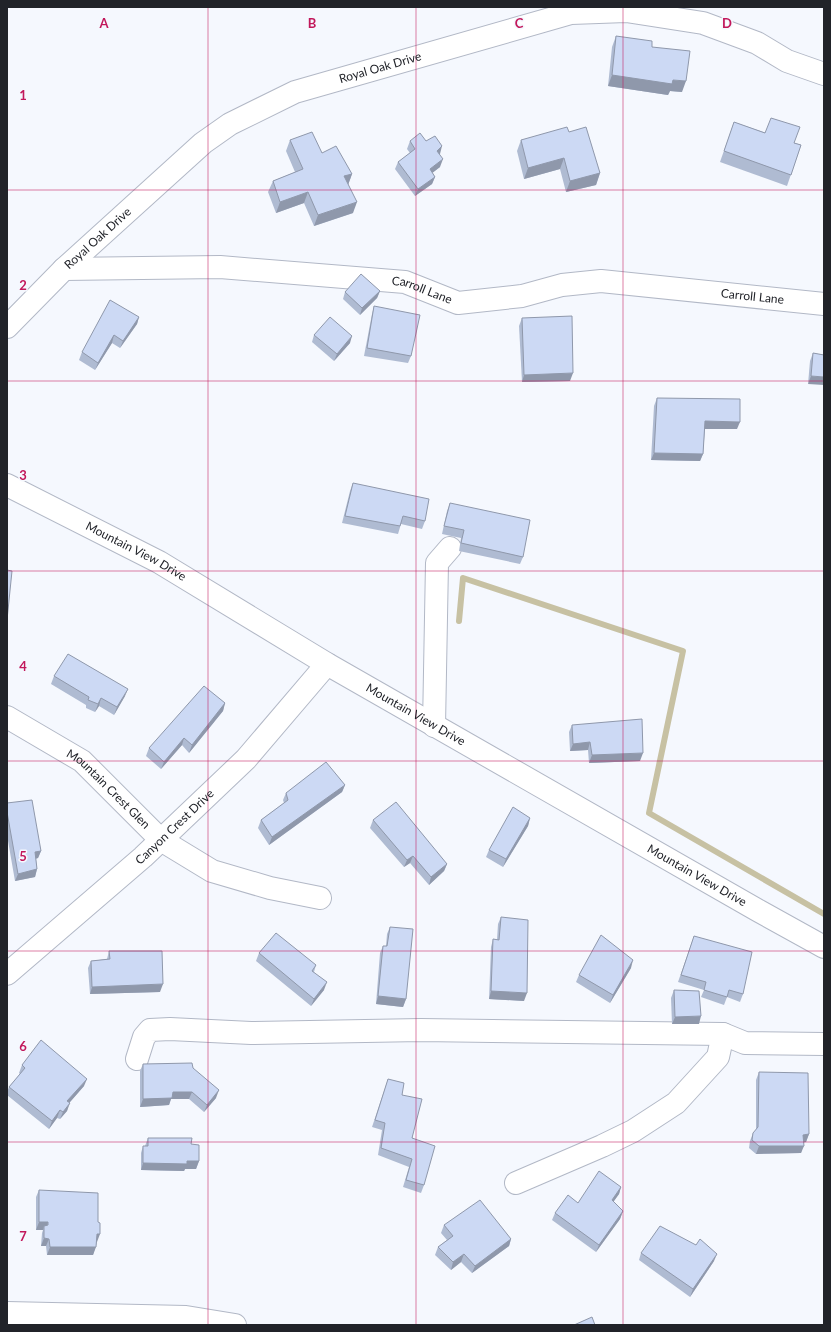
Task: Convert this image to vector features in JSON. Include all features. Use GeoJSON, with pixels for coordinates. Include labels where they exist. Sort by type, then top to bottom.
{"type":"FeatureCollection","features":[{"type":"Feature","properties":{"kind":"street","name":"Royal Oak Drive"},"geometry":{"type":"LineString","coordinates":[[7,327],[64,269],[203,143],[230,124],[295,92],[571,13],[626,11],[703,22],[756,43],[786,61],[824,74]]}},
{"type":"Feature","properties":{"kind":"street","name":"Carroll Lane"},"geometry":{"type":"LineString","coordinates":[[64,269],[220,267],[405,282],[458,303],[522,296],[562,285],[601,281],[824,304]]}},
{"type":"Feature","properties":{"kind":"street","name":"Mountain View Drive"},"geometry":{"type":"LineString","coordinates":[[7,485],[159,562],[327,664],[434,726],[759,911],[824,946]]}},
{"type":"Feature","properties":{"kind":"street"},"geometry":{"type":"LineString","coordinates":[[434,726],[437,563],[450,548]]}},
{"type":"Feature","properties":{"kind":"street","name":"Canyon Crest Drive"},"geometry":{"type":"LineString","coordinates":[[7,974],[161,840],[246,759],[327,664]]}},
{"type":"Feature","properties":{"kind":"street","name":"Mountain Crest Glen"},"geometry":{"type":"LineString","coordinates":[[7,717],[82,761],[161,840],[212,871],[270,888],[320,898]]}},
{"type":"Feature","properties":{"kind":"street"},"geometry":{"type":"LineString","coordinates":[[137,1059],[144,1037],[150,1030],[170,1029],[251,1033],[421,1030],[723,1034],[745,1043],[824,1044]]}},
{"type":"Feature","properties":{"kind":"street"},"geometry":{"type":"LineString","coordinates":[[516,1183],[633,1131],[676,1104],[718,1057],[723,1034]]}},
{"type":"Feature","properties":{"kind":"street"},"geometry":{"type":"LineString","coordinates":[[7,1314],[186,1317],[234,1325]]}},
{"type":"Feature","properties":{"kind":"building"},"geometry":{"type":"Polygon","coordinates":[[[616,36],[652,41],[652,47],[690,51],[686,81],[673,80],[672,84],[612,75],[616,36]]]}},
{"type":"Feature","properties":{"kind":"building"},"geometry":{"type":"Polygon","coordinates":[[[771,118],[800,127],[794,143],[801,145],[791,175],[724,151],[734,122],[765,133],[771,118]]]}},
{"type":"Feature","properties":{"kind":"building"},"geometry":{"type":"Polygon","coordinates":[[[567,127],[569,132],[586,127],[600,173],[570,181],[564,158],[528,168],[521,140],[567,127]]]}},
{"type":"Feature","properties":{"kind":"building"},"geometry":{"type":"Polygon","coordinates":[[[312,132],[322,153],[336,146],[352,174],[344,176],[357,202],[318,215],[308,192],[280,202],[273,181],[303,169],[290,140],[312,132]]]}},
{"type":"Feature","properties":{"kind":"building"},"geometry":{"type":"Polygon","coordinates":[[[420,133],[426,141],[435,136],[442,146],[437,151],[443,159],[430,169],[435,177],[418,189],[398,162],[415,149],[410,141],[420,133]]]}},
{"type":"Feature","properties":{"kind":"building"},"geometry":{"type":"Polygon","coordinates":[[[361,274],[380,291],[362,308],[345,292],[361,274]]]}},
{"type":"Feature","properties":{"kind":"building"},"geometry":{"type":"Polygon","coordinates":[[[110,300],[139,317],[123,341],[114,335],[98,363],[82,352],[110,300]]]}},
{"type":"Feature","properties":{"kind":"building"},"geometry":{"type":"Polygon","coordinates":[[[374,306],[420,315],[411,356],[367,348],[374,306]]]}},
{"type":"Feature","properties":{"kind":"building"},"geometry":{"type":"Polygon","coordinates":[[[572,316],[573,373],[524,375],[522,318],[572,316]]]}},
{"type":"Feature","properties":{"kind":"building"},"geometry":{"type":"Polygon","coordinates":[[[330,317],[352,336],[337,354],[314,335],[330,317]]]}},
{"type":"Feature","properties":{"kind":"building"},"geometry":{"type":"Polygon","coordinates":[[[813,353],[824,355],[824,377],[811,376],[813,353]]]}},
{"type":"Feature","properties":{"kind":"building"},"geometry":{"type":"Polygon","coordinates":[[[657,398],[740,399],[740,422],[705,421],[703,454],[654,453],[657,398]]]}},
{"type":"Feature","properties":{"kind":"building"},"geometry":{"type":"Polygon","coordinates":[[[353,483],[429,499],[425,521],[403,516],[400,526],[345,516],[353,483]]]}},
{"type":"Feature","properties":{"kind":"building"},"geometry":{"type":"Polygon","coordinates":[[[450,503],[530,520],[523,557],[461,543],[464,530],[444,526],[450,503]]]}},
{"type":"Feature","properties":{"kind":"building"},"geometry":{"type":"Polygon","coordinates":[[[7,570],[12,571],[7,620],[7,570]]]}},
{"type":"Feature","properties":{"kind":"building"},"geometry":{"type":"Polygon","coordinates":[[[68,654],[128,689],[117,707],[101,698],[98,704],[88,700],[89,697],[54,676],[68,654]]]}},
{"type":"Feature","properties":{"kind":"building"},"geometry":{"type":"Polygon","coordinates":[[[204,686],[225,703],[192,745],[184,738],[164,762],[149,748],[204,686]]]}},
{"type":"Feature","properties":{"kind":"building"},"geometry":{"type":"Polygon","coordinates":[[[642,719],[643,753],[592,755],[590,742],[573,744],[572,725],[642,719]]]}},
{"type":"Feature","properties":{"kind":"building"},"geometry":{"type":"Polygon","coordinates":[[[326,762],[345,785],[272,837],[261,820],[288,800],[286,793],[326,762]]]}},
{"type":"Feature","properties":{"kind":"building"},"geometry":{"type":"Polygon","coordinates":[[[32,800],[41,851],[35,852],[37,869],[18,874],[7,812],[7,803],[32,800]]]}},
{"type":"Feature","properties":{"kind":"building"},"geometry":{"type":"Polygon","coordinates":[[[396,802],[447,864],[431,877],[413,856],[407,860],[373,820],[396,802]]]}},
{"type":"Feature","properties":{"kind":"building"},"geometry":{"type":"Polygon","coordinates":[[[513,807],[530,818],[506,859],[489,850],[513,807]]]}},
{"type":"Feature","properties":{"kind":"building"},"geometry":{"type":"Polygon","coordinates":[[[501,917],[528,920],[527,993],[491,991],[493,939],[499,940],[501,917]]]}},
{"type":"Feature","properties":{"kind":"building"},"geometry":{"type":"Polygon","coordinates":[[[390,927],[413,929],[406,999],[378,996],[383,946],[387,946],[390,927]]]}},
{"type":"Feature","properties":{"kind":"building"},"geometry":{"type":"Polygon","coordinates":[[[276,933],[316,965],[312,971],[327,982],[314,999],[259,953],[276,933]]]}},
{"type":"Feature","properties":{"kind":"building"},"geometry":{"type":"Polygon","coordinates":[[[601,935],[633,960],[613,995],[579,975],[601,935]]]}},
{"type":"Feature","properties":{"kind":"building"},"geometry":{"type":"Polygon","coordinates":[[[694,936],[752,952],[743,994],[729,990],[727,997],[704,990],[706,982],[681,975],[694,936]]]}},
{"type":"Feature","properties":{"kind":"building"},"geometry":{"type":"Polygon","coordinates":[[[109,951],[162,951],[163,984],[92,987],[91,961],[110,959],[109,951]]]}},
{"type":"Feature","properties":{"kind":"building"},"geometry":{"type":"Polygon","coordinates":[[[674,990],[699,991],[701,1016],[675,1017],[674,990]]]}},
{"type":"Feature","properties":{"kind":"building"},"geometry":{"type":"Polygon","coordinates":[[[41,1040],[87,1079],[67,1101],[70,1103],[63,1112],[60,1110],[52,1121],[9,1087],[25,1068],[22,1065],[41,1040]]]}},
{"type":"Feature","properties":{"kind":"building"},"geometry":{"type":"Polygon","coordinates":[[[192,1063],[193,1068],[219,1090],[207,1105],[192,1092],[173,1092],[172,1098],[143,1099],[143,1064],[192,1063]]]}},
{"type":"Feature","properties":{"kind":"building"},"geometry":{"type":"Polygon","coordinates":[[[759,1072],[808,1073],[809,1134],[803,1135],[804,1146],[759,1146],[752,1140],[753,1133],[758,1127],[759,1072]]]}},
{"type":"Feature","properties":{"kind":"building"},"geometry":{"type":"Polygon","coordinates":[[[388,1079],[404,1083],[402,1095],[422,1099],[412,1138],[435,1146],[424,1185],[406,1180],[412,1159],[381,1148],[385,1123],[375,1120],[388,1079]]]}},
{"type":"Feature","properties":{"kind":"building"},"geometry":{"type":"Polygon","coordinates":[[[148,1138],[192,1138],[191,1144],[199,1145],[199,1161],[187,1161],[187,1164],[143,1163],[143,1146],[148,1146],[148,1138]]]}},
{"type":"Feature","properties":{"kind":"building"},"geometry":{"type":"Polygon","coordinates":[[[599,1171],[621,1187],[612,1200],[623,1211],[599,1245],[555,1213],[568,1195],[578,1203],[599,1171]]]}},
{"type":"Feature","properties":{"kind":"building"},"geometry":{"type":"Polygon","coordinates":[[[39,1190],[98,1193],[98,1222],[100,1223],[100,1234],[97,1234],[96,1247],[50,1247],[49,1239],[44,1238],[44,1226],[48,1225],[48,1222],[39,1222],[39,1190]]]}},
{"type":"Feature","properties":{"kind":"building"},"geometry":{"type":"Polygon","coordinates":[[[480,1200],[511,1239],[475,1266],[464,1254],[453,1262],[438,1247],[453,1236],[444,1225],[480,1200]]]}},
{"type":"Feature","properties":{"kind":"building"},"geometry":{"type":"Polygon","coordinates":[[[660,1226],[696,1245],[700,1239],[717,1254],[693,1289],[641,1253],[660,1226]]]}},
{"type":"Feature","properties":{"kind":"building"},"geometry":{"type":"Polygon","coordinates":[[[592,1317],[595,1325],[574,1325],[592,1317]]]}},
{"type":"Feature","properties":{"kind":"waterway"},"geometry":{"type":"LineString","coordinates":[[459,621],[463,578],[683,651],[649,813],[824,914]]}}]}
